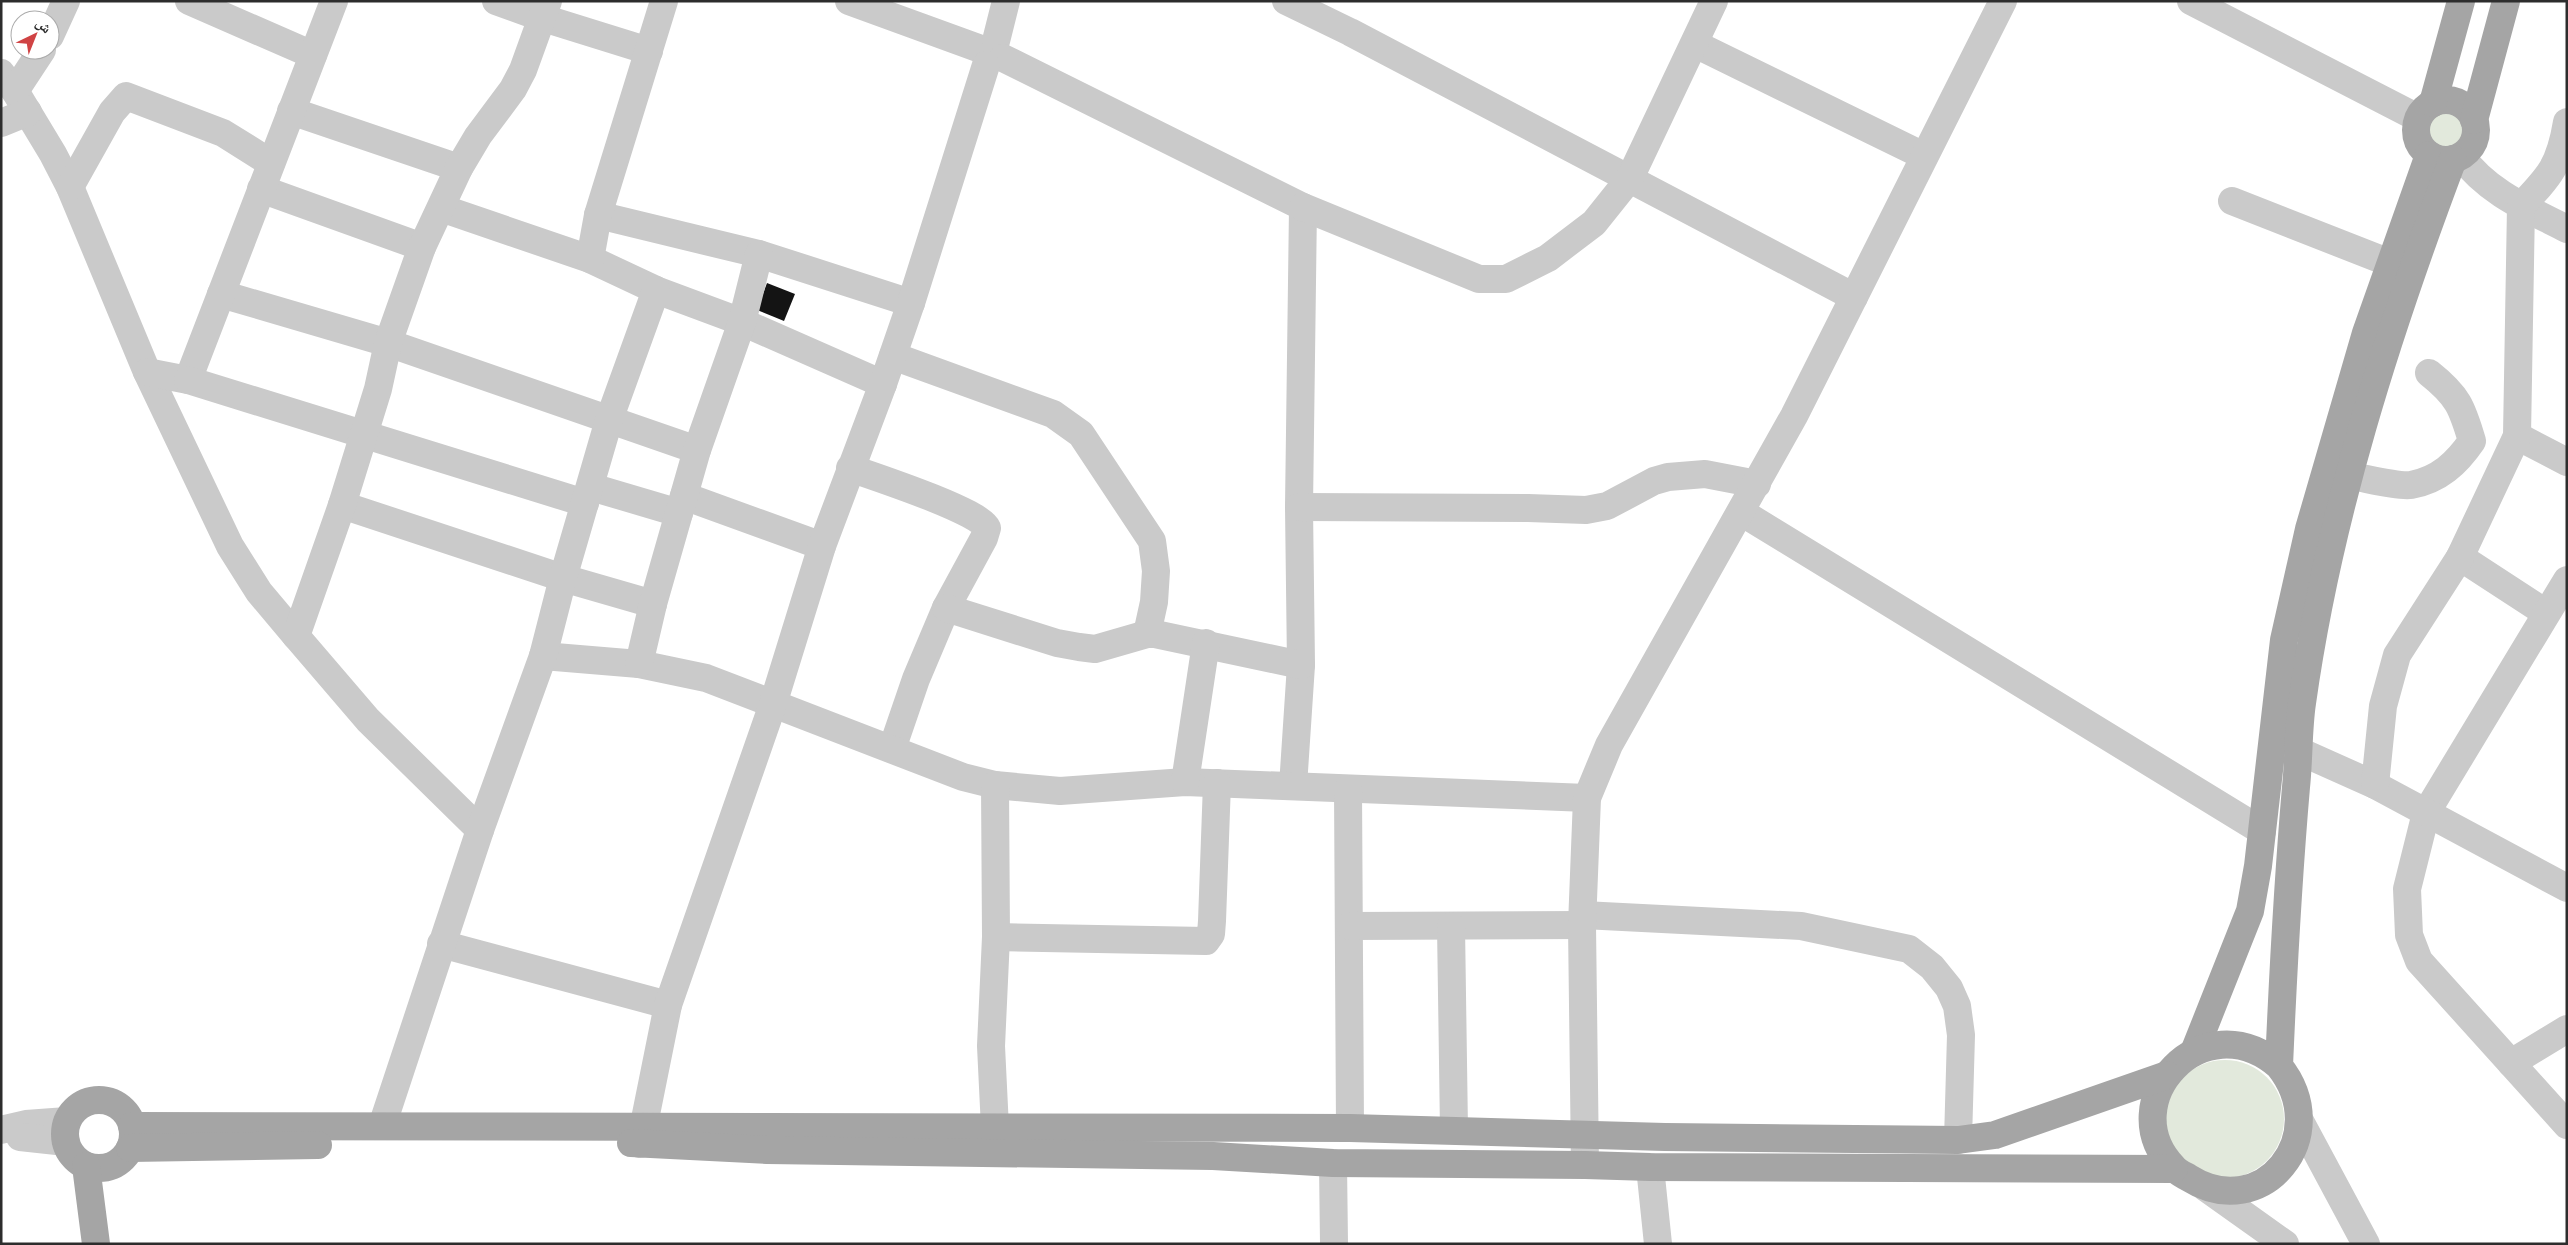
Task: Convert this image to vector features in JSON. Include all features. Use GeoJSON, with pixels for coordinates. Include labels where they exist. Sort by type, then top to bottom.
{"type":"FeatureCollection","features":[{"type":"Feature","properties":{"kind":"main road"},"geometry":{"type":"LineString","coordinates":[[2448,157],[2423,149],[2416,134],[2426,111],[2461,1]]}},
{"type":"Feature","properties":{"kind":"main road"},"geometry":{"type":"LineString","coordinates":[[2474,120],[2506,1]]}},
{"type":"Feature","properties":{"kind":"main road"},"geometry":{"type":"LineString","coordinates":[[2194,1052],[2250,911],[2262,831],[2286,631],[2317,501],[2366,333],[2390,263],[2448,157],[2473,144],[2476,128],[2474,120],[2461,104],[2447,100],[2426,111]]}},
{"type":"Feature","properties":{"kind":"main road"},"geometry":{"type":"LineString","coordinates":[[2279,1066],[2290,842],[2302,706],[2322,588],[2351,476],[2392,333],[2448,157]]}},
{"type":"Feature","properties":{"kind":"main road"},"geometry":{"type":"LineString","coordinates":[[2216,1045],[2239,1045],[2260,1053],[2279,1066],[2295,1091],[2300,1120],[2293,1149],[2275,1173],[2262,1182],[2242,1189],[2219,1190],[2204,1188],[2174,1168],[2164,1155],[2154,1123],[2154,1106],[2159,1090],[2167,1075],[2179,1062],[2194,1052],[2216,1045]]}},
{"type":"Feature","properties":{"kind":"main road"},"geometry":{"type":"LineString","coordinates":[[131,1137],[641,1135],[994,1128],[1350,1128],[1584,1135],[1958,1140],[1995,1135],[2167,1075]]}},
{"type":"Feature","properties":{"kind":"main road"},"geometry":{"type":"LineString","coordinates":[[102,1100],[121,1108],[131,1137],[117,1164],[96,1167],[77,1160],[67,1132],[81,1105],[102,1100]]}},
{"type":"Feature","properties":{"kind":"main road"},"geometry":{"type":"LineString","coordinates":[[131,1137],[382,1126],[641,1135],[777,1150],[1213,1156],[1333,1163],[1584,1165],[1650,1168],[2174,1168]]}},
{"type":"Feature","properties":{"kind":"main road"},"geometry":{"type":"LineString","coordinates":[[96,1167],[96,1244]]}},
{"type":"Feature","properties":{"kind":"street"},"geometry":{"type":"LineString","coordinates":[[60,14],[66,1]]}},
{"type":"Feature","properties":{"kind":"street"},"geometry":{"type":"LineString","coordinates":[[189,1],[313,55]]}},
{"type":"Feature","properties":{"kind":"street"},"geometry":{"type":"LineString","coordinates":[[188,380],[334,1]]}},
{"type":"Feature","properties":{"kind":"street"},"geometry":{"type":"LineString","coordinates":[[496,1],[546,10],[649,51]]}},
{"type":"Feature","properties":{"kind":"street"},"geometry":{"type":"LineString","coordinates":[[590,260],[598,215],[664,1]]}},
{"type":"Feature","properties":{"kind":"street"},"geometry":{"type":"LineString","coordinates":[[849,1],[991,53],[1303,207],[1479,279],[1506,279],[1548,258],[1594,223],[1630,178],[1696,44],[1714,1]]}},
{"type":"Feature","properties":{"kind":"street"},"geometry":{"type":"LineString","coordinates":[[641,1135],[668,1006],[773,704],[822,546],[893,356],[1006,1]]}},
{"type":"Feature","properties":{"kind":"street"},"geometry":{"type":"LineString","coordinates":[[1286,1],[1350,32],[1630,178],[1854,298]]}},
{"type":"Feature","properties":{"kind":"street"},"geometry":{"type":"LineString","coordinates":[[1584,1165],[1582,920],[1587,798],[1609,745],[1757,484],[1854,298],[2003,1]]}},
{"type":"Feature","properties":{"kind":"street"},"geometry":{"type":"LineString","coordinates":[[2191,1],[2426,111]]}},
{"type":"Feature","properties":{"kind":"street"},"geometry":{"type":"LineString","coordinates":[[296,636],[342,505],[378,389],[388,343],[422,248],[459,168],[478,136],[513,89],[546,10]]}},
{"type":"Feature","properties":{"kind":"street"},"geometry":{"type":"LineString","coordinates":[[1696,44],[1924,156]]}},
{"type":"Feature","properties":{"kind":"street"},"geometry":{"type":"LineString","coordinates":[[1,123],[15,92],[36,60]]}},
{"type":"Feature","properties":{"kind":"street"},"geometry":{"type":"LineString","coordinates":[[15,92],[70,187],[147,372],[230,546],[259,592],[368,720],[480,830]]}},
{"type":"Feature","properties":{"kind":"street"},"geometry":{"type":"LineString","coordinates":[[70,187],[112,112],[126,96],[223,133],[271,163]]}},
{"type":"Feature","properties":{"kind":"street"},"geometry":{"type":"LineString","coordinates":[[291,111],[459,168]]}},
{"type":"Feature","properties":{"kind":"street"},"geometry":{"type":"LineString","coordinates":[[2375,786],[2383,706],[2397,654],[2460,557],[2517,436],[2521,206],[2539,187],[2558,162],[2567,122]]}},
{"type":"Feature","properties":{"kind":"street"},"geometry":{"type":"LineString","coordinates":[[2448,157],[2521,206],[2567,229]]}},
{"type":"Feature","properties":{"kind":"street"},"geometry":{"type":"LineString","coordinates":[[261,189],[422,248]]}},
{"type":"Feature","properties":{"kind":"street"},"geometry":{"type":"LineString","coordinates":[[2232,201],[2390,263]]}},
{"type":"Feature","properties":{"kind":"street"},"geometry":{"type":"LineString","coordinates":[[1293,786],[1302,665],[1299,507],[1303,207]]}},
{"type":"Feature","properties":{"kind":"street"},"geometry":{"type":"LineString","coordinates":[[441,208],[590,260],[656,290],[742,322],[883,384]]}},
{"type":"Feature","properties":{"kind":"street"},"geometry":{"type":"LineString","coordinates":[[598,215],[759,254],[910,303]]}},
{"type":"Feature","properties":{"kind":"street"},"geometry":{"type":"LineString","coordinates":[[639,664],[652,604],[697,450],[742,322],[759,254]]}},
{"type":"Feature","properties":{"kind":"street"},"geometry":{"type":"LineString","coordinates":[[382,1126],[480,830],[543,656],[608,420],[656,290]]}},
{"type":"Feature","properties":{"kind":"street"},"geometry":{"type":"LineString","coordinates":[[221,294],[388,343],[697,450]]}},
{"type":"Feature","properties":{"kind":"street"},"geometry":{"type":"LineString","coordinates":[[893,356],[1053,414],[1081,434],[1152,541],[1156,571],[1154,602],[1147,634]]}},
{"type":"Feature","properties":{"kind":"street"},"geometry":{"type":"LineString","coordinates":[[147,372],[188,380],[363,433],[588,495],[681,505],[822,546]]}},
{"type":"Feature","properties":{"kind":"street"},"geometry":{"type":"LineString","coordinates":[[2351,476],[2410,486],[2444,473],[2460,459],[2472,441],[2463,410],[2445,386],[2429,374]]}},
{"type":"Feature","properties":{"kind":"street"},"geometry":{"type":"LineString","coordinates":[[2517,436],[2567,462]]}},
{"type":"Feature","properties":{"kind":"street"},"geometry":{"type":"LineString","coordinates":[[850,468],[951,506],[985,523],[987,528],[984,538],[946,608],[916,679],[892,749]]}},
{"type":"Feature","properties":{"kind":"street"},"geometry":{"type":"LineString","coordinates":[[1299,507],[1586,510],[1607,506],[1654,481],[1668,477],[1705,474],[1757,484]]}},
{"type":"Feature","properties":{"kind":"street"},"geometry":{"type":"LineString","coordinates":[[342,505],[563,578],[652,604]]}},
{"type":"Feature","properties":{"kind":"street"},"geometry":{"type":"LineString","coordinates":[[1741,512],[2262,831]]}},
{"type":"Feature","properties":{"kind":"street"},"geometry":{"type":"LineString","coordinates":[[2460,557],[2546,613]]}},
{"type":"Feature","properties":{"kind":"street"},"geometry":{"type":"LineString","coordinates":[[2567,580],[2426,813],[2407,889],[2407,920],[2413,950],[2419,960],[2567,1125]]}},
{"type":"Feature","properties":{"kind":"street"},"geometry":{"type":"LineString","coordinates":[[946,608],[1079,647],[1095,649],[1147,634],[1206,643],[1302,665]]}},
{"type":"Feature","properties":{"kind":"street"},"geometry":{"type":"LineString","coordinates":[[1185,782],[1206,643]]}},
{"type":"Feature","properties":{"kind":"street"},"geometry":{"type":"LineString","coordinates":[[543,656],[639,664],[706,678],[963,777],[995,785],[1060,790],[1185,782],[1587,798]]}},
{"type":"Feature","properties":{"kind":"street"},"geometry":{"type":"LineString","coordinates":[[2299,752],[2375,786],[2567,888]]}},
{"type":"Feature","properties":{"kind":"street"},"geometry":{"type":"LineString","coordinates":[[996,937],[1206,941],[1211,934],[1212,921],[1217,783]]}},
{"type":"Feature","properties":{"kind":"street"},"geometry":{"type":"LineString","coordinates":[[994,1128],[991,1046],[996,937],[995,785]]}},
{"type":"Feature","properties":{"kind":"street"},"geometry":{"type":"LineString","coordinates":[[1348,789],[1350,1128]]}},
{"type":"Feature","properties":{"kind":"street"},"geometry":{"type":"LineString","coordinates":[[1350,926],[1451,926],[1582,920],[1802,926],[1909,949],[1932,967],[1949,988],[1957,1006],[1961,1036],[1958,1140]]}},
{"type":"Feature","properties":{"kind":"street"},"geometry":{"type":"LineString","coordinates":[[1451,926],[1454,1130]]}},
{"type":"Feature","properties":{"kind":"street"},"geometry":{"type":"LineString","coordinates":[[441,944],[668,1006]]}},
{"type":"Feature","properties":{"kind":"street"},"geometry":{"type":"LineString","coordinates":[[2511,1063],[2567,1029]]}},
{"type":"Feature","properties":{"kind":"street"},"geometry":{"type":"LineString","coordinates":[[2300,1120],[2366,1244]]}},
{"type":"Feature","properties":{"kind":"street"},"geometry":{"type":"LineString","coordinates":[[3,1130],[26,1124],[67,1132]]}},
{"type":"Feature","properties":{"kind":"street"},"geometry":{"type":"LineString","coordinates":[[1333,1163],[1334,1244]]}},
{"type":"Feature","properties":{"kind":"street"},"geometry":{"type":"LineString","coordinates":[[1650,1168],[1658,1244]]}},
{"type":"Feature","properties":{"kind":"street"},"geometry":{"type":"LineString","coordinates":[[2204,1188],[2285,1244]]}},
{"type":"Feature","properties":{"kind":"shaded area"},"geometry":{"type":"Polygon","coordinates":[[[2447,111],[2454,112],[2460,116],[2464,122],[2464,136],[2460,142],[2454,146],[2447,147],[2440,146],[2434,142],[2430,136],[2429,129],[2430,122],[2434,116],[2440,112],[2447,111]]]}},
{"type":"Feature","properties":{"kind":"shaded area"},"geometry":{"type":"Polygon","coordinates":[[[2225,1060],[2248,1064],[2267,1077],[2280,1096],[2284,1119],[2280,1142],[2267,1161],[2248,1174],[2225,1178],[2202,1174],[2183,1161],[2170,1142],[2166,1119],[2170,1096],[2183,1077],[2202,1064],[2225,1060]]]}},
{"type":"Feature","properties":{"kind":"building"},"geometry":{"type":"Polygon","coordinates":[[[767,283],[795,294],[784,321],[757,310],[767,283]]]}}]}
